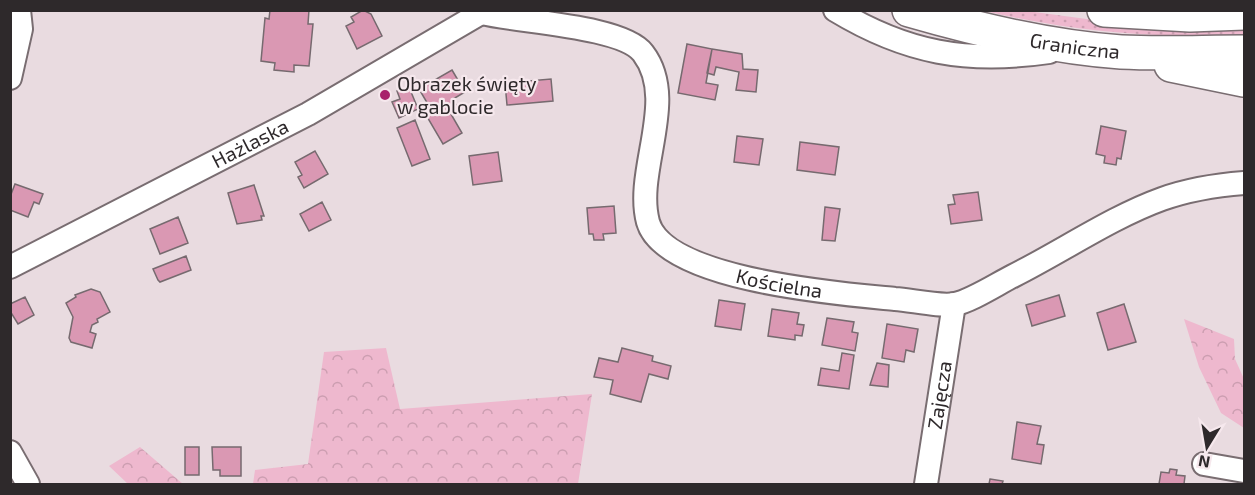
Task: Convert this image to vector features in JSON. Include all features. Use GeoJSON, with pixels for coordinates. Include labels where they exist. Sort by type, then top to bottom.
{"type":"FeatureCollection","features":[{"type":"Feature","properties":{"kind":"highway","name":"Graniczna"},"geometry":{"type":"LineString","coordinates":[[909,10],[1002,34],[1081,48],[1123,52],[1245,52]]}},
{"type":"Feature","properties":{"kind":"highway","name":"Graniczna"},"geometry":{"type":"LineString","coordinates":[[1104,10],[1190,15],[1245,13]]}},
{"type":"Feature","properties":{"kind":"highway"},"geometry":{"type":"LineString","coordinates":[[1123,52],[1200,73],[1245,80]]}},
{"type":"Feature","properties":{"kind":"street"},"geometry":{"type":"LineString","coordinates":[[10,78],[21,29],[19,10]]}},
{"type":"Feature","properties":{"kind":"street"},"geometry":{"type":"LineString","coordinates":[[835,10],[881,35],[957,57],[1007,56],[1081,48]]}},
{"type":"Feature","properties":{"kind":"street","name":"Hażlaska"},"geometry":{"type":"LineString","coordinates":[[10,267],[308,114],[484,11]]}},
{"type":"Feature","properties":{"kind":"street","name":"Kościelna"},"geometry":{"type":"LineString","coordinates":[[484,11],[517,20],[594,29],[618,36],[642,51],[652,70],[657,94],[647,215],[656,236],[676,251],[719,271],[777,285],[954,304]]}},
{"type":"Feature","properties":{"kind":"street"},"geometry":{"type":"LineString","coordinates":[[954,304],[1162,199],[1245,183]]}},
{"type":"Feature","properties":{"kind":"street","name":"Zajęcza"},"geometry":{"type":"LineString","coordinates":[[926,484],[954,304]]}},
{"type":"Feature","properties":{"kind":"street"},"geometry":{"type":"LineString","coordinates":[[10,452],[28,484]]}},
{"type":"Feature","properties":{"kind":"street"},"geometry":{"type":"LineString","coordinates":[[1204,464],[1245,471]]}},
{"type":"Feature","properties":{"kind":"green space"},"geometry":{"type":"Polygon","coordinates":[[[985,11],[1027,11],[1109,22],[1244,25],[1244,34],[1146,35],[1081,29],[985,11]]]}},
{"type":"Feature","properties":{"kind":"green space"},"geometry":{"type":"Polygon","coordinates":[[[1184,319],[1234,339],[1235,359],[1244,379],[1244,428],[1221,413],[1199,367],[1184,319]]]}},
{"type":"Feature","properties":{"kind":"green space"},"geometry":{"type":"Polygon","coordinates":[[[386,348],[400,409],[592,394],[578,484],[253,484],[255,470],[308,464],[324,352],[386,348]]]}},
{"type":"Feature","properties":{"kind":"green space"},"geometry":{"type":"Polygon","coordinates":[[[140,447],[183,484],[128,484],[109,466],[140,447]]]}},
{"type":"Feature","properties":{"kind":"building"},"geometry":{"type":"Polygon","coordinates":[[[270,10],[309,10],[308,24],[313,24],[309,66],[294,65],[294,72],[274,70],[275,63],[261,61],[265,18],[269,19],[270,10]]]}},
{"type":"Feature","properties":{"kind":"building"},"geometry":{"type":"Polygon","coordinates":[[[363,10],[371,14],[382,36],[357,49],[346,26],[354,22],[351,17],[363,10]]]}},
{"type":"Feature","properties":{"kind":"building"},"geometry":{"type":"Polygon","coordinates":[[[687,44],[712,49],[706,83],[718,85],[715,100],[678,93],[687,44]]]}},
{"type":"Feature","properties":{"kind":"building"},"geometry":{"type":"Polygon","coordinates":[[[712,49],[742,54],[743,69],[758,70],[756,92],[736,90],[739,72],[716,67],[714,75],[707,73],[712,49]]]}},
{"type":"Feature","properties":{"kind":"building"},"geometry":{"type":"Polygon","coordinates":[[[452,70],[465,92],[453,99],[456,105],[448,109],[462,133],[443,144],[426,115],[432,111],[419,89],[452,70]]]}},
{"type":"Feature","properties":{"kind":"building"},"geometry":{"type":"Polygon","coordinates":[[[551,79],[553,101],[507,105],[505,83],[551,79]]]}},
{"type":"Feature","properties":{"kind":"building"},"geometry":{"type":"Polygon","coordinates":[[[409,87],[418,109],[399,118],[392,102],[400,99],[397,91],[409,87]]]}},
{"type":"Feature","properties":{"kind":"building"},"geometry":{"type":"Polygon","coordinates":[[[415,120],[430,159],[412,166],[397,128],[415,120]]]}},
{"type":"Feature","properties":{"kind":"building"},"geometry":{"type":"Polygon","coordinates":[[[1101,126],[1126,131],[1121,159],[1117,158],[1116,165],[1104,163],[1105,156],[1096,154],[1101,126]]]}},
{"type":"Feature","properties":{"kind":"building"},"geometry":{"type":"Polygon","coordinates":[[[737,136],[763,139],[759,165],[734,162],[737,136]]]}},
{"type":"Feature","properties":{"kind":"building"},"geometry":{"type":"Polygon","coordinates":[[[800,142],[839,147],[835,175],[797,170],[800,142]]]}},
{"type":"Feature","properties":{"kind":"building"},"geometry":{"type":"Polygon","coordinates":[[[315,151],[328,174],[304,188],[298,177],[302,175],[295,162],[315,151]]]}},
{"type":"Feature","properties":{"kind":"building"},"geometry":{"type":"Polygon","coordinates":[[[498,152],[502,181],[473,185],[469,156],[498,152]]]}},
{"type":"Feature","properties":{"kind":"building"},"geometry":{"type":"Polygon","coordinates":[[[15,184],[43,194],[39,204],[34,202],[28,217],[10,210],[10,197],[15,184]]]}},
{"type":"Feature","properties":{"kind":"building"},"geometry":{"type":"Polygon","coordinates":[[[254,185],[264,216],[261,216],[262,220],[237,224],[228,193],[254,185]]]}},
{"type":"Feature","properties":{"kind":"building"},"geometry":{"type":"Polygon","coordinates":[[[978,192],[982,220],[951,224],[948,205],[955,204],[953,195],[978,192]]]}},
{"type":"Feature","properties":{"kind":"building"},"geometry":{"type":"Polygon","coordinates":[[[322,202],[331,220],[309,231],[300,214],[322,202]]]}},
{"type":"Feature","properties":{"kind":"building"},"geometry":{"type":"Polygon","coordinates":[[[614,206],[616,233],[603,234],[604,240],[594,240],[593,234],[589,234],[587,208],[614,206]]]}},
{"type":"Feature","properties":{"kind":"building"},"geometry":{"type":"Polygon","coordinates":[[[825,207],[840,209],[835,241],[822,240],[825,207]]]}},
{"type":"Feature","properties":{"kind":"building"},"geometry":{"type":"Polygon","coordinates":[[[178,217],[188,243],[160,254],[150,229],[178,217]]]}},
{"type":"Feature","properties":{"kind":"building"},"geometry":{"type":"Polygon","coordinates":[[[186,256],[191,270],[160,282],[158,280],[153,269],[186,256]]]}},
{"type":"Feature","properties":{"kind":"building"},"geometry":{"type":"Polygon","coordinates":[[[91,289],[100,292],[110,312],[97,319],[98,322],[92,325],[90,332],[96,334],[92,348],[71,342],[69,338],[73,317],[66,303],[76,297],[75,295],[91,289]]]}},
{"type":"Feature","properties":{"kind":"building"},"geometry":{"type":"Polygon","coordinates":[[[1059,295],[1065,316],[1032,326],[1026,305],[1059,295]]]}},
{"type":"Feature","properties":{"kind":"building"},"geometry":{"type":"Polygon","coordinates":[[[25,297],[34,315],[18,324],[10,311],[10,304],[25,297]]]}},
{"type":"Feature","properties":{"kind":"building"},"geometry":{"type":"Polygon","coordinates":[[[719,300],[745,304],[741,330],[715,326],[719,300]]]}},
{"type":"Feature","properties":{"kind":"building"},"geometry":{"type":"Polygon","coordinates":[[[1124,304],[1136,342],[1108,350],[1097,313],[1124,304]]]}},
{"type":"Feature","properties":{"kind":"building"},"geometry":{"type":"Polygon","coordinates":[[[772,309],[799,313],[797,324],[804,325],[802,336],[795,335],[795,340],[768,336],[772,309]]]}},
{"type":"Feature","properties":{"kind":"building"},"geometry":{"type":"Polygon","coordinates":[[[827,318],[854,322],[852,332],[858,333],[855,351],[822,345],[827,318]]]}},
{"type":"Feature","properties":{"kind":"building"},"geometry":{"type":"Polygon","coordinates":[[[887,324],[918,329],[914,352],[906,350],[904,362],[882,358],[887,324]]]}},
{"type":"Feature","properties":{"kind":"building"},"geometry":{"type":"Polygon","coordinates":[[[622,348],[653,356],[652,361],[671,366],[668,379],[649,374],[641,402],[610,394],[613,380],[594,377],[599,358],[618,362],[622,348]]]}},
{"type":"Feature","properties":{"kind":"building"},"geometry":{"type":"Polygon","coordinates":[[[842,353],[854,355],[849,389],[818,385],[821,368],[839,371],[842,353]]]}},
{"type":"Feature","properties":{"kind":"building"},"geometry":{"type":"Polygon","coordinates":[[[877,363],[889,365],[888,387],[870,385],[877,363]]]}},
{"type":"Feature","properties":{"kind":"building"},"geometry":{"type":"Polygon","coordinates":[[[1017,422],[1041,426],[1037,444],[1044,445],[1041,464],[1012,459],[1017,422]]]}},
{"type":"Feature","properties":{"kind":"building"},"geometry":{"type":"Polygon","coordinates":[[[185,447],[199,447],[199,475],[185,475],[185,447]]]}},
{"type":"Feature","properties":{"kind":"building"},"geometry":{"type":"Polygon","coordinates":[[[212,447],[241,447],[241,476],[220,476],[220,470],[213,470],[212,447]]]}},
{"type":"Feature","properties":{"kind":"building"},"geometry":{"type":"Polygon","coordinates":[[[1170,469],[1177,470],[1176,475],[1185,476],[1184,484],[1159,484],[1161,472],[1169,473],[1170,469]]]}},
{"type":"Feature","properties":{"kind":"building"},"geometry":{"type":"Polygon","coordinates":[[[990,479],[1003,481],[1002,484],[989,484],[990,479]]]}},
{"type":"Feature","properties":{"kind":"place","name":"Obrazek święty w gablocie"},"geometry":{"type":"Point","coordinates":[385,95]}}]}
